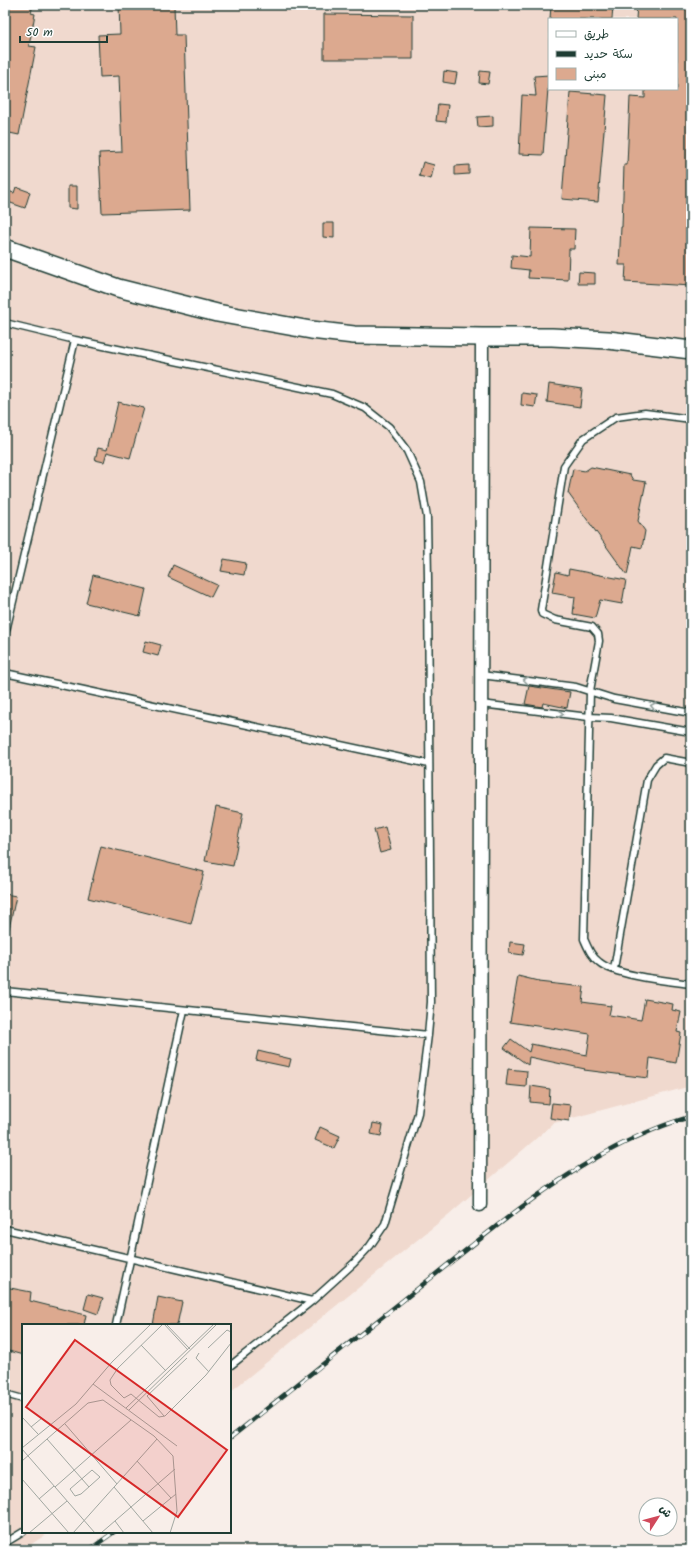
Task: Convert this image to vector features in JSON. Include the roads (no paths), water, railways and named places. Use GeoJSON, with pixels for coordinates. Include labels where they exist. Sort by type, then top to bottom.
{"type":"FeatureCollection","features":[{"type":"Feature","properties":{"kind":"main road"},"geometry":{"type":"LineString","coordinates":[[5,248],[118,288],[224,314],[311,330],[354,335],[552,337],[608,340],[691,350]]}},
{"type":"Feature","properties":{"kind":"street"},"geometry":{"type":"LineString","coordinates":[[480,1205],[482,337]]}},
{"type":"Feature","properties":{"kind":"lane"},"geometry":{"type":"LineString","coordinates":[[5,323],[74,340],[332,394],[365,408],[389,427],[407,451],[421,482],[427,517],[431,1002],[418,1113],[385,1224],[370,1246],[354,1263],[312,1301],[231,1365]]}},
{"type":"Feature","properties":{"kind":"lane"},"geometry":{"type":"LineString","coordinates":[[5,635],[74,340]]}},
{"type":"Feature","properties":{"kind":"lane"},"geometry":{"type":"LineString","coordinates":[[691,420],[645,414],[616,417],[584,439],[564,466],[541,610],[542,614],[556,620],[592,627],[598,634],[599,641],[590,691],[584,939],[591,955],[600,964],[623,973],[691,984]]}},
{"type":"Feature","properties":{"kind":"lane"},"geometry":{"type":"LineString","coordinates":[[5,673],[429,764]]}},
{"type":"Feature","properties":{"kind":"lane"},"geometry":{"type":"LineString","coordinates":[[481,675],[576,687],[614,699],[691,713]]}},
{"type":"Feature","properties":{"kind":"lane"},"geometry":{"type":"LineString","coordinates":[[481,704],[589,718],[611,718],[691,732]]}},
{"type":"Feature","properties":{"kind":"lane"},"geometry":{"type":"LineString","coordinates":[[614,969],[647,780],[656,765],[664,758],[691,763]]}},
{"type":"Feature","properties":{"kind":"lane"},"geometry":{"type":"LineString","coordinates":[[5,991],[428,1035]]}},
{"type":"Feature","properties":{"kind":"lane"},"geometry":{"type":"LineString","coordinates":[[116,1324],[184,1010]]}},
{"type":"Feature","properties":{"kind":"lane"},"geometry":{"type":"LineString","coordinates":[[5,1229],[312,1301]]}},
{"type":"Feature","properties":{"kind":"lane"},"geometry":{"type":"LineString","coordinates":[[5,1394],[22,1399]]}},
{"type":"Feature","properties":{"kind":"lane"},"geometry":{"type":"LineString","coordinates":[[5,1543],[22,1533]]}},
{"type":"Feature","properties":{"kind":"railway"},"geometry":{"type":"LineString","coordinates":[[231,1437],[523,1206],[599,1156],[666,1124],[691,1117]]}},
{"type":"Feature","properties":{"kind":"railway"},"geometry":{"type":"LineString","coordinates":[[89,1550],[113,1533]]}}]}
